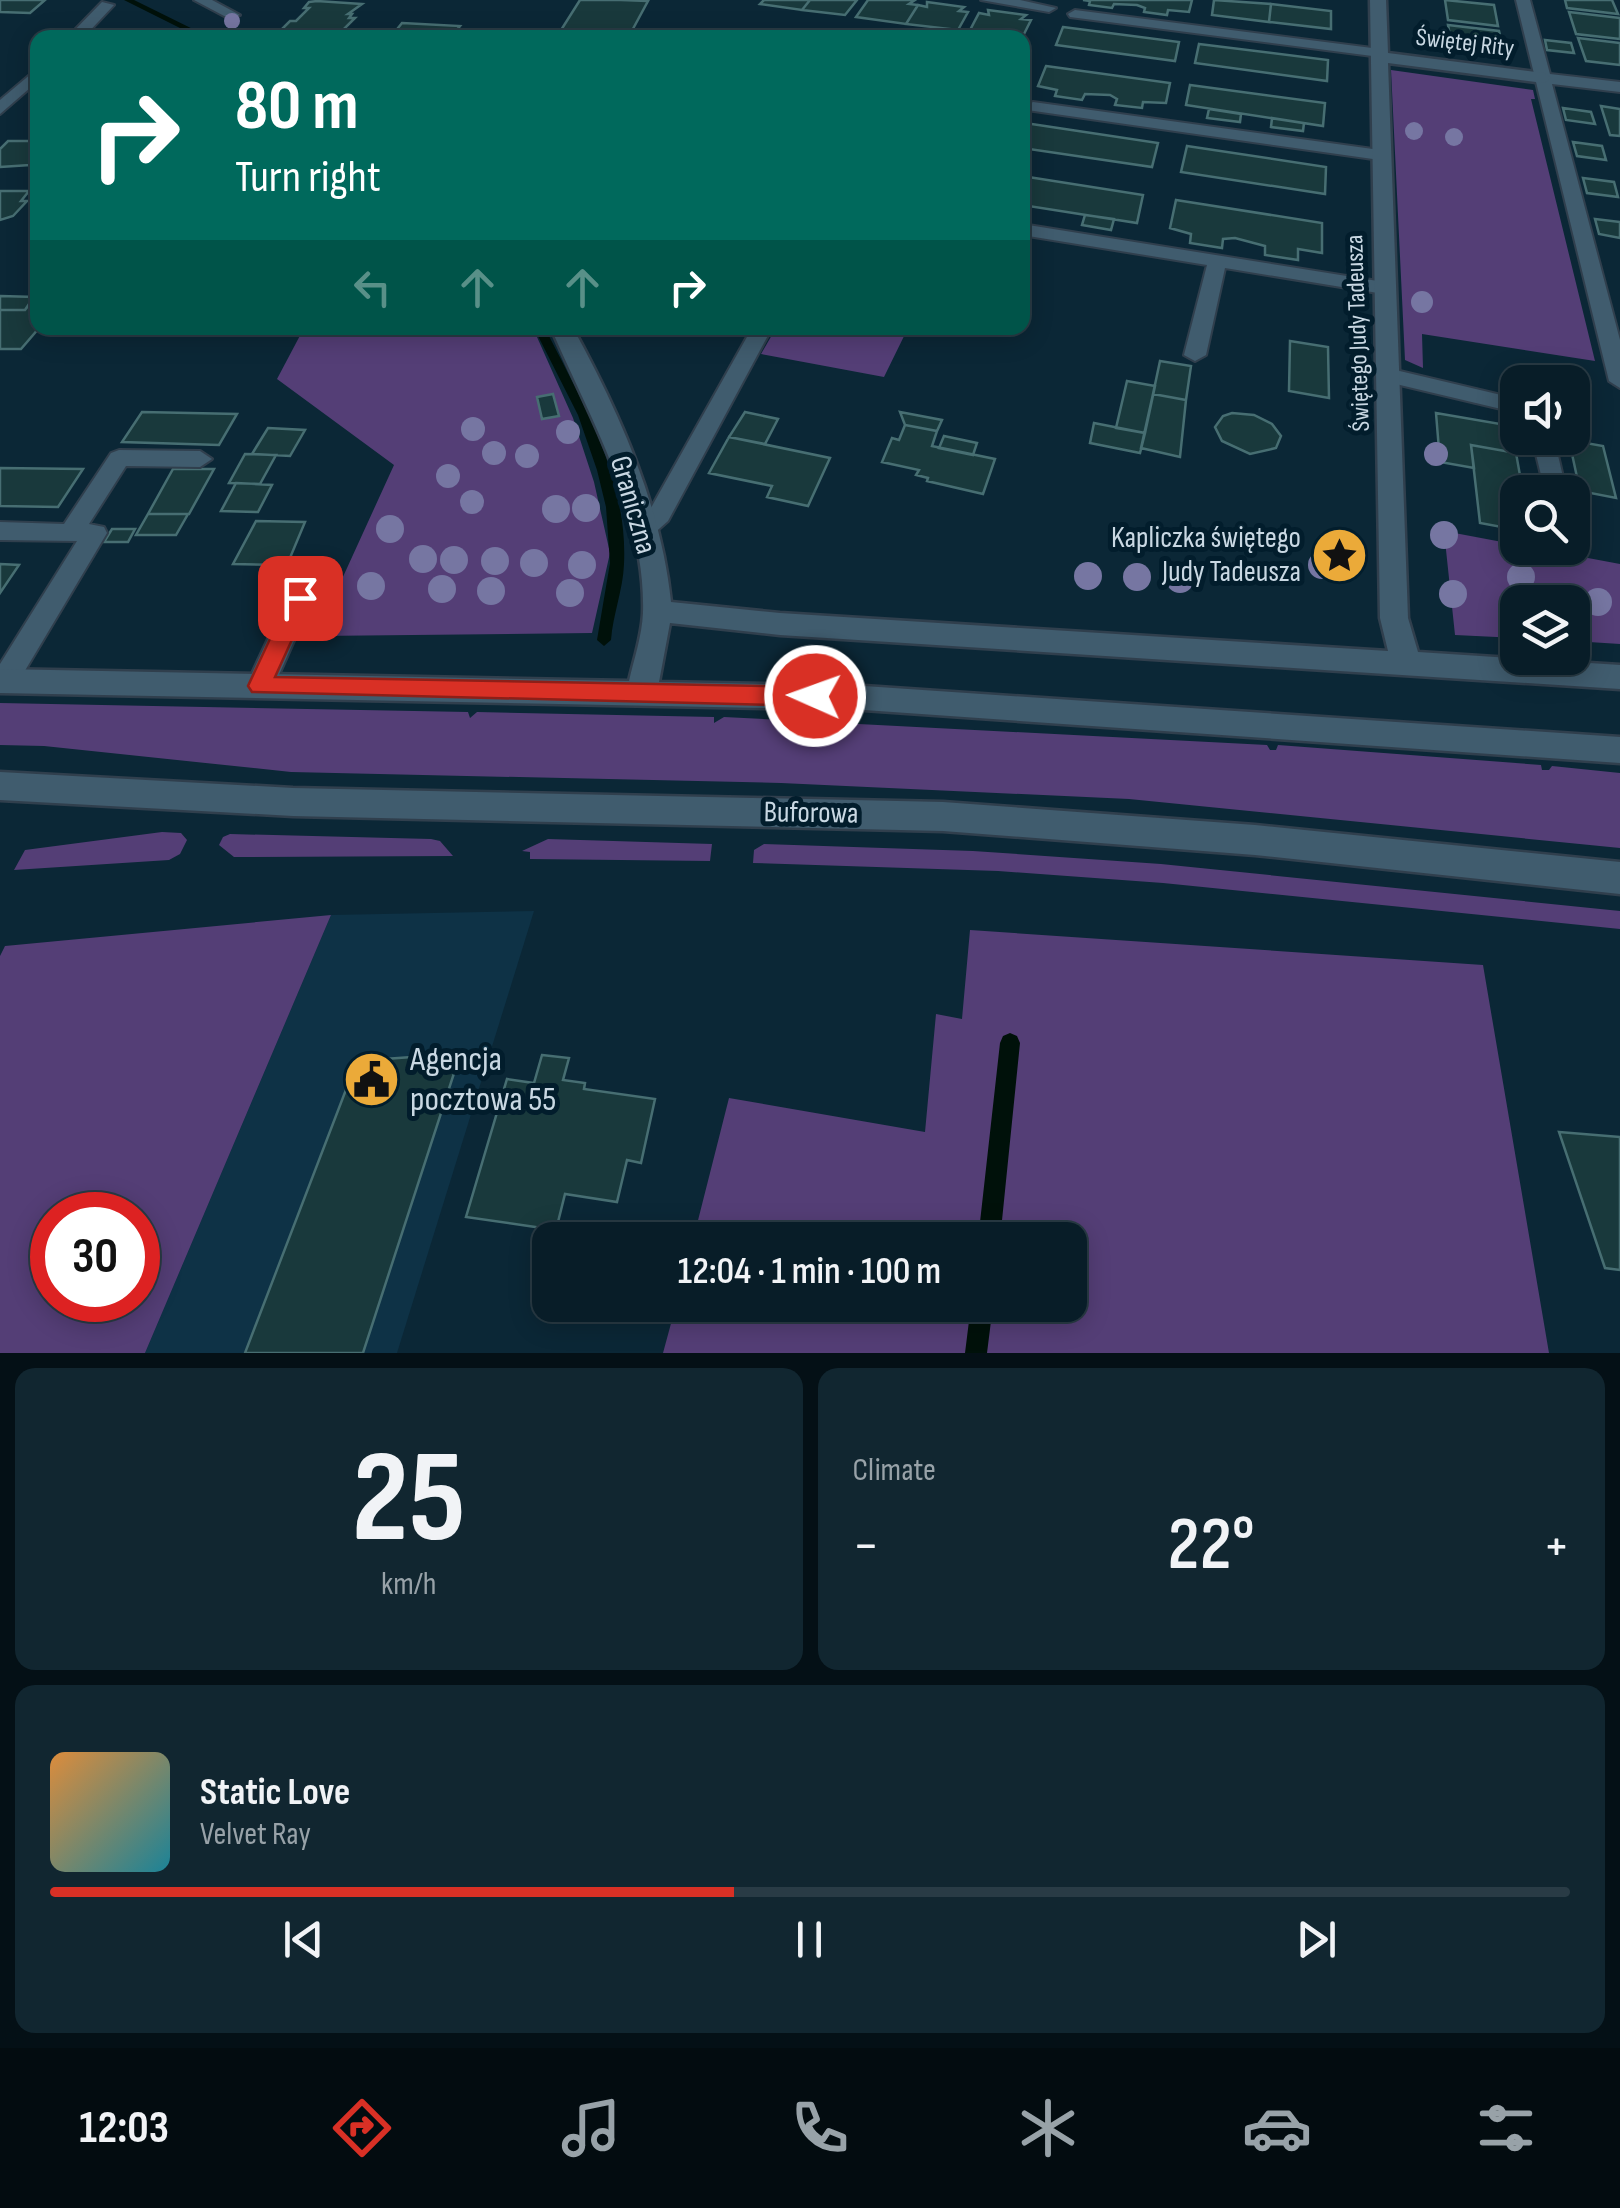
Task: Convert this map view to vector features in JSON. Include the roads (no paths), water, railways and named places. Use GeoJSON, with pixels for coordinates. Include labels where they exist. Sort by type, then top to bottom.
{"type":"FeatureCollection","features":[{"type":"Feature","properties":{"kind":"street","name":"Świętego Judy Tadeusza"},"geometry":{"type":"LineString","coordinates":[[1378,0],[1394,618],[1406,663]]}},
{"type":"Feature","properties":{"kind":"street","name":"Świętej Rity"},"geometry":{"type":"LineString","coordinates":[[1380,55],[1544,78]]}},
{"type":"Feature","properties":{"kind":"street","name":"Graniczna"},"geometry":{"type":"LineString","coordinates":[[566,335],[588,374],[620,454],[642,530],[657,611],[642,692]]}},
{"type":"Feature","properties":{"kind":"street"},"geometry":{"type":"LineString","coordinates":[[657,611],[780,624],[1620,677]]}},
{"type":"Feature","properties":{"kind":"street"},"geometry":{"type":"LineString","coordinates":[[2,680],[642,692],[1028,706],[1620,750]]}},
{"type":"Feature","properties":{"kind":"street","name":"Buforowa"},"geometry":{"type":"LineString","coordinates":[[0,786],[90,787],[286,802],[1035,822],[1620,878]]}},
{"type":"Feature","properties":{"kind":"lane"},"geometry":{"type":"LineString","coordinates":[[202,0],[232,15]]}},
{"type":"Feature","properties":{"kind":"lane"},"geometry":{"type":"LineString","coordinates":[[988,0],[1050,8]]}},
{"type":"Feature","properties":{"kind":"lane","name":"Świętej Rity"},"geometry":{"type":"LineString","coordinates":[[1523,0],[1620,381]]}},
{"type":"Feature","properties":{"kind":"lane"},"geometry":{"type":"LineString","coordinates":[[82,30],[107,5]]}},
{"type":"Feature","properties":{"kind":"lane"},"geometry":{"type":"LineString","coordinates":[[1075,14],[1380,55]]}},
{"type":"Feature","properties":{"kind":"lane","name":"Świętej Rity"},"geometry":{"type":"LineString","coordinates":[[1544,78],[1620,88]]}},
{"type":"Feature","properties":{"kind":"lane"},"geometry":{"type":"LineString","coordinates":[[0,109],[30,80]]}},
{"type":"Feature","properties":{"kind":"lane"},"geometry":{"type":"LineString","coordinates":[[1033,107],[1380,155]]}},
{"type":"Feature","properties":{"kind":"lane"},"geometry":{"type":"LineString","coordinates":[[1030,229],[1384,288]]}},
{"type":"Feature","properties":{"kind":"lane"},"geometry":{"type":"LineString","coordinates":[[1195,356],[1216,262]]}},
{"type":"Feature","properties":{"kind":"lane"},"geometry":{"type":"LineString","coordinates":[[642,530],[656,521],[758,335]]}},
{"type":"Feature","properties":{"kind":"lane"},"geometry":{"type":"LineString","coordinates":[[1386,375],[1500,402]]}},
{"type":"Feature","properties":{"kind":"lane"},"geometry":{"type":"LineString","coordinates":[[71,532],[119,458],[200,459]]}},
{"type":"Feature","properties":{"kind":"lane"},"geometry":{"type":"LineString","coordinates":[[0,531],[95,532],[2,680]]}},
{"type":"Feature","properties":{"kind":"lane"},"geometry":{"type":"LineString","coordinates":[[260,686],[300,598]]}},
{"type":"Feature","properties":{"kind":"waterway"},"geometry":{"type":"LineString","coordinates":[[128,0],[190,30]]}},
{"type":"Feature","properties":{"kind":"waterway"},"geometry":{"type":"LineString","coordinates":[[542,335],[581,412]]}},
{"type":"Feature","properties":{"kind":"waterway"},"geometry":{"type":"LineString","coordinates":[[583,417],[604,470],[617,544],[604,640]]}},
{"type":"Feature","properties":{"kind":"waterway"},"geometry":{"type":"LineString","coordinates":[[991,1222],[1010,1043]]}},
{"type":"Feature","properties":{"kind":"waterway"},"geometry":{"type":"LineString","coordinates":[[976,1353],[980,1322]]}},
{"type":"Feature","properties":{"kind":"place","name":"Kapliczka świętego Judy Tadeusza"},"geometry":{"type":"Point","coordinates":[1340,555]}},
{"type":"Feature","properties":{"kind":"place","name":"Agencja pocztowa 55"},"geometry":{"type":"Point","coordinates":[371,1079]}}]}
